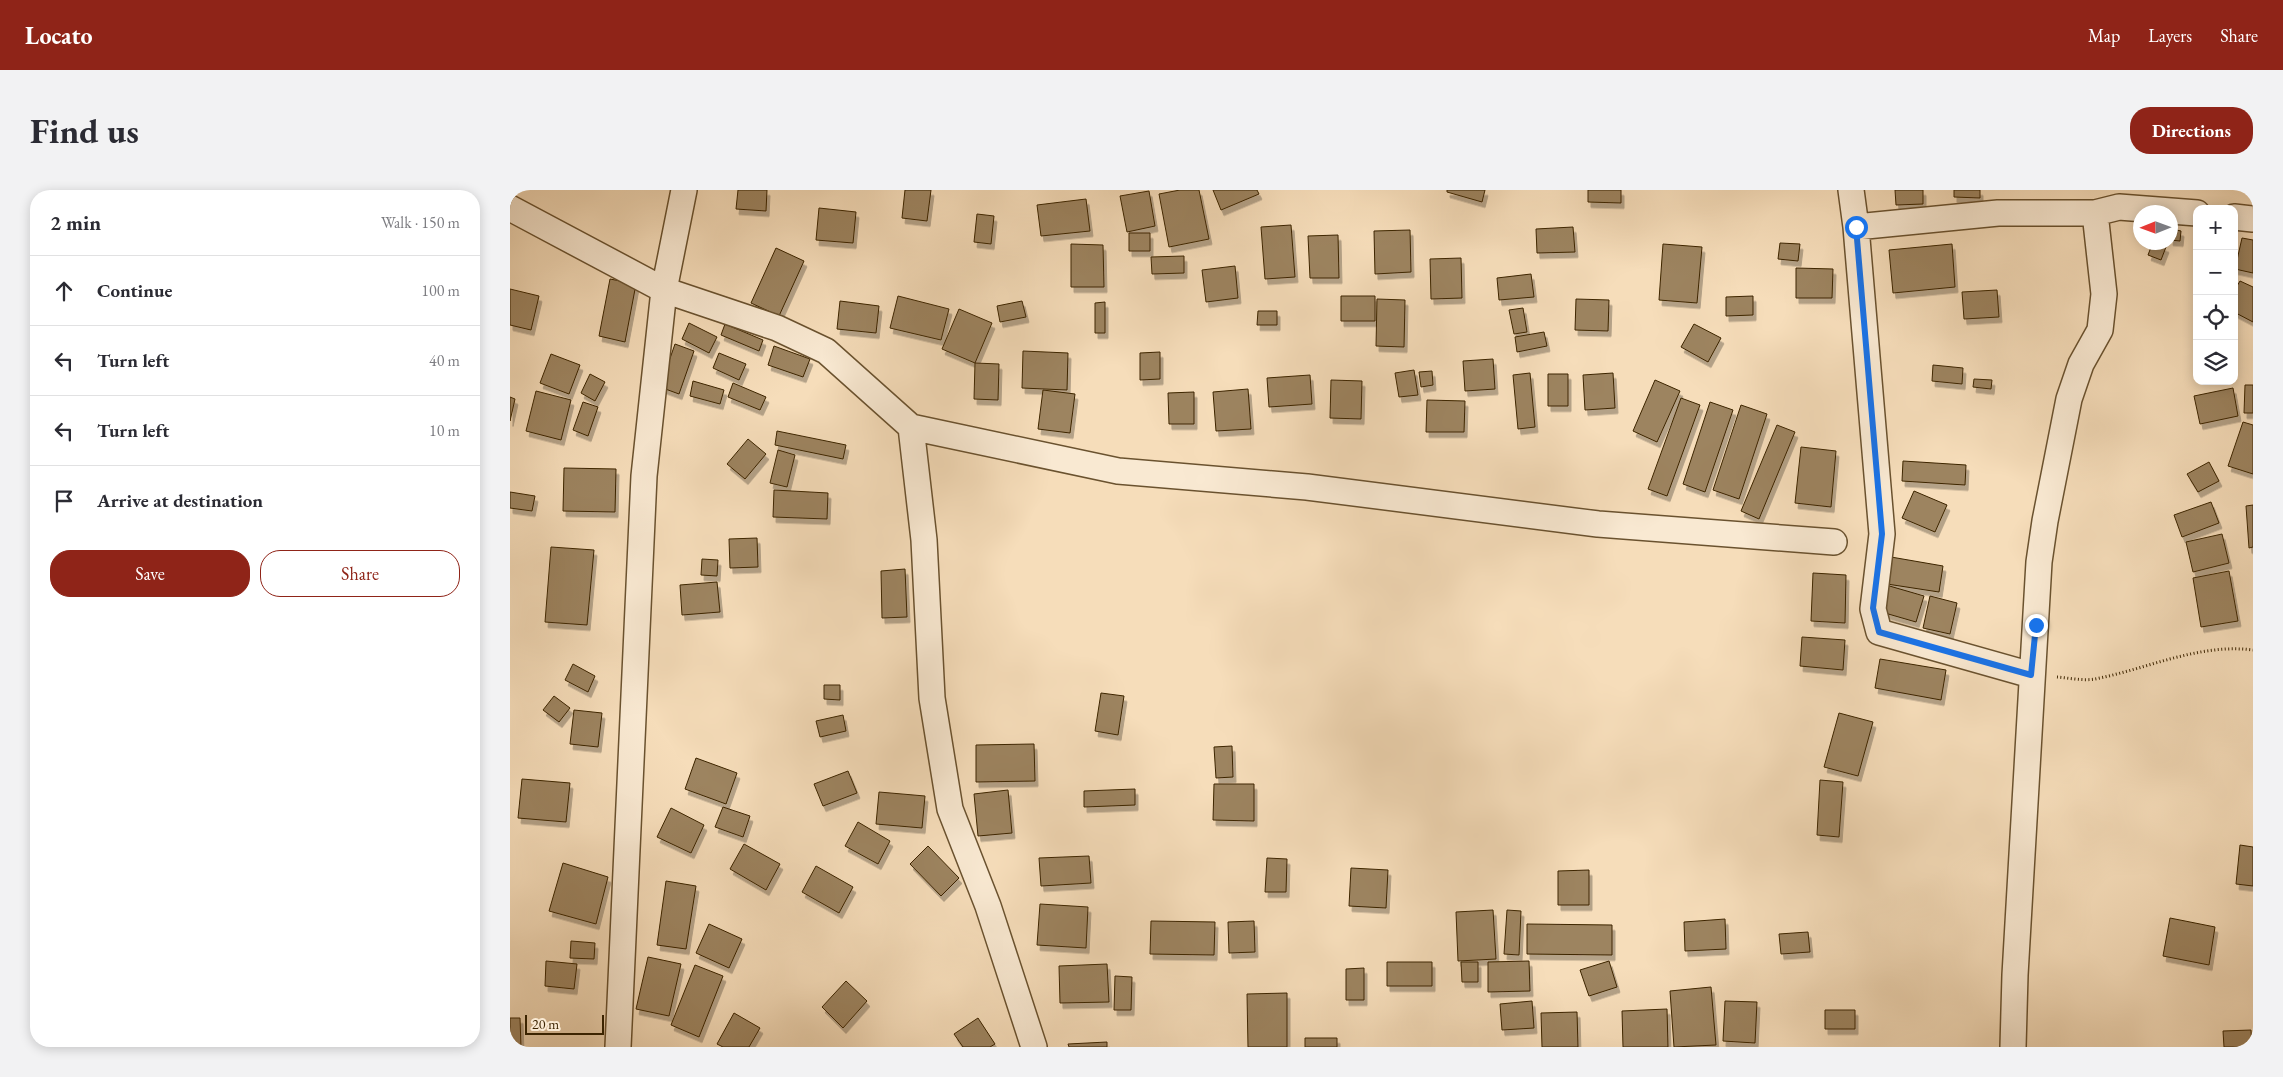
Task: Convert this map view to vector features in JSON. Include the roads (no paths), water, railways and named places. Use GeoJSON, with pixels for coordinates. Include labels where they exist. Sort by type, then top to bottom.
{"type":"FeatureCollection","features":[{"type":"Feature","properties":{"kind":"street"},"geometry":{"type":"LineString","coordinates":[[618,1047],[644,476],[664,290],[684,190]]}},
{"type":"Feature","properties":{"kind":"street"},"geometry":{"type":"LineString","coordinates":[[1850,190],[1856,227],[1882,534],[1873,608],[1879,632],[2031,675]]}},
{"type":"Feature","properties":{"kind":"street"},"geometry":{"type":"LineString","coordinates":[[1856,227],[1998,213],[2095,213],[2119,199],[2193,212]]}},
{"type":"Feature","properties":{"kind":"street"},"geometry":{"type":"LineString","coordinates":[[510,208],[664,290],[776,328],[826,351],[911,427],[1118,471],[1307,487],[1598,524],[1834,542]]}},
{"type":"Feature","properties":{"kind":"street"},"geometry":{"type":"LineString","coordinates":[[2013,1047],[2016,947],[2031,728],[2031,675],[2039,562],[2045,521],[2069,400],[2080,364],[2100,330],[2104,294],[2095,213]]}},
{"type":"Feature","properties":{"kind":"street"},"geometry":{"type":"LineString","coordinates":[[2238,217],[2253,219]]}},
{"type":"Feature","properties":{"kind":"street"},"geometry":{"type":"LineString","coordinates":[[911,427],[924,540],[932,698],[950,809],[988,906],[1034,1047]]}}]}
